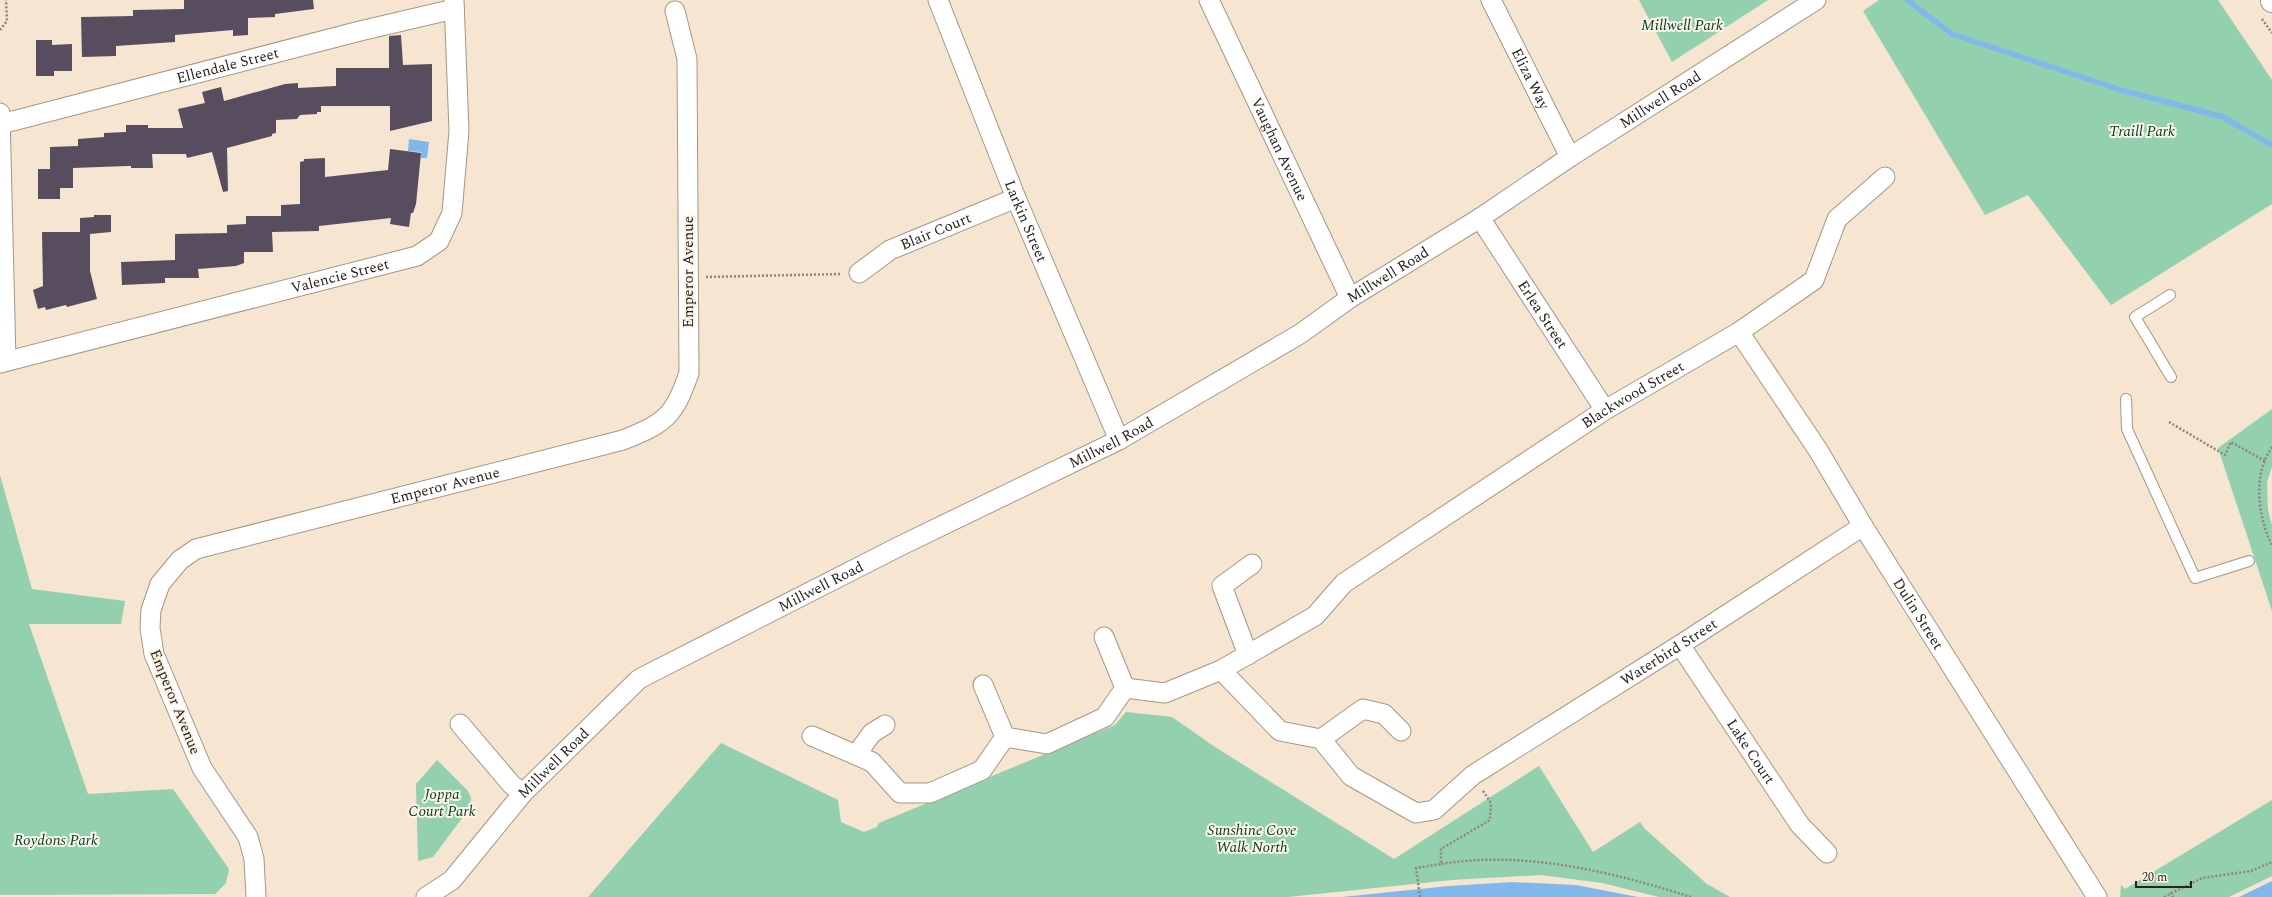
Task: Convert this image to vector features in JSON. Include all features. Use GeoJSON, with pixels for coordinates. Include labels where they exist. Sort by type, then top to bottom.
{"type":"FeatureCollection","features":[{"type":"Feature","properties":{"kind":"street","name":"Larkin Street"},"geometry":{"type":"LineString","coordinates":[[938,0],[1016,198],[1119,440]]}},
{"type":"Feature","properties":{"kind":"street","name":"Vaughan Avenue"},"geometry":{"type":"LineString","coordinates":[[1209,0],[1350,298]]}},
{"type":"Feature","properties":{"kind":"street","name":"Eliza Way"},"geometry":{"type":"LineString","coordinates":[[1491,0],[1570,157]]}},
{"type":"Feature","properties":{"kind":"street","name":"Millwell Road"},"geometry":{"type":"LineString","coordinates":[[426,897],[452,880],[523,793],[639,679],[900,546],[1119,440],[1300,334],[1350,298],[1480,218],[1570,157],[1816,0]]}},
{"type":"Feature","properties":{"kind":"street","name":"Ellendale Street"},"geometry":{"type":"LineString","coordinates":[[0,118],[360,31],[454,5]]}},
{"type":"Feature","properties":{"kind":"street","name":"Valencie Street"},"geometry":{"type":"LineString","coordinates":[[3,362],[417,256],[439,241],[452,213],[459,130],[454,5]]}},
{"type":"Feature","properties":{"kind":"street","name":"Emperor Avenue"},"geometry":{"type":"LineString","coordinates":[[256,897],[254,859],[248,837],[202,768],[154,654],[150,628],[151,610],[160,584],[180,560],[196,549],[616,442],[650,430],[668,416],[679,400],[689,373],[687,59],[675,10]]}},
{"type":"Feature","properties":{"kind":"street"},"geometry":{"type":"LineString","coordinates":[[0,118],[3,362]]}},
{"type":"Feature","properties":{"kind":"street","name":"Blackwood Street"},"geometry":{"type":"LineString","coordinates":[[1125,688],[1165,693],[1221,670],[1248,655],[1315,616],[1344,583],[1605,410],[1739,332],[1814,280],[1837,219],[1885,177]]}},
{"type":"Feature","properties":{"kind":"street","name":"Blair Court"},"geometry":{"type":"LineString","coordinates":[[859,273],[890,250],[1016,198]]}},
{"type":"Feature","properties":{"kind":"street","name":"Erlea Street"},"geometry":{"type":"LineString","coordinates":[[1480,218],[1605,410]]}},
{"type":"Feature","properties":{"kind":"street","name":"Dulin Street"},"geometry":{"type":"LineString","coordinates":[[1739,332],[1818,450],[1863,526],[2098,897]]}},
{"type":"Feature","properties":{"kind":"street","name":"Waterbird Street"},"geometry":{"type":"LineString","coordinates":[[1320,739],[1351,776],[1416,813],[1434,810],[1473,775],[1680,645],[1863,526]]}},
{"type":"Feature","properties":{"kind":"street"},"geometry":{"type":"LineString","coordinates":[[1248,655],[1222,586],[1252,564]]}},
{"type":"Feature","properties":{"kind":"street"},"geometry":{"type":"LineString","coordinates":[[1005,737],[1047,744],[1104,717],[1125,688],[1104,637]]}},
{"type":"Feature","properties":{"kind":"street","name":"Lake Court"},"geometry":{"type":"LineString","coordinates":[[1680,645],[1800,825],[1827,853]]}},
{"type":"Feature","properties":{"kind":"street"},"geometry":{"type":"LineString","coordinates":[[1221,670],[1280,731],[1320,739],[1363,709],[1384,714],[1401,731]]}},
{"type":"Feature","properties":{"kind":"street"},"geometry":{"type":"LineString","coordinates":[[983,685],[1005,737]]}},
{"type":"Feature","properties":{"kind":"street"},"geometry":{"type":"LineString","coordinates":[[460,724],[512,785],[523,793]]}},
{"type":"Feature","properties":{"kind":"street"},"geometry":{"type":"LineString","coordinates":[[856,755],[872,733],[885,725]]}},
{"type":"Feature","properties":{"kind":"street"},"geometry":{"type":"LineString","coordinates":[[812,736],[872,762],[900,793],[930,793],[982,770],[1005,737]]}},
{"type":"Feature","properties":{"kind":"lane"},"geometry":{"type":"LineString","coordinates":[[2170,295],[2135,317],[2171,377]]}},
{"type":"Feature","properties":{"kind":"lane"},"geometry":{"type":"LineString","coordinates":[[2126,399],[2128,429],[2195,578],[2249,561]]}},
{"type":"Feature","properties":{"kind":"path"},"geometry":{"type":"LineString","coordinates":[[0,30],[6,21],[6,0]]}},
{"type":"Feature","properties":{"kind":"path"},"geometry":{"type":"LineString","coordinates":[[688,278],[859,273]]}},
{"type":"Feature","properties":{"kind":"path"},"geometry":{"type":"LineString","coordinates":[[2170,422],[2225,455],[2231,442],[2265,462]]}},
{"type":"Feature","properties":{"kind":"path"},"geometry":{"type":"LineString","coordinates":[[2272,447],[2265,462],[2259,489],[2265,531],[2272,546]]}},
{"type":"Feature","properties":{"kind":"path"},"geometry":{"type":"LineString","coordinates":[[1441,864],[1441,849],[1490,820],[1491,803],[1473,775]]}},
{"type":"Feature","properties":{"kind":"path"},"geometry":{"type":"LineString","coordinates":[[1420,897],[1416,868],[1441,864],[1522,859],[1550,863],[1658,886],[1691,897]]}},
{"type":"Feature","properties":{"kind":"path"},"geometry":{"type":"LineString","coordinates":[[2164,897],[2171,892],[2202,878],[2251,871],[2272,862]]}},
{"type":"Feature","properties":{"kind":"path"},"geometry":{"type":"LineString","coordinates":[[2171,892],[2173,897]]}},
{"type":"Feature","properties":{"kind":"green space","name":"Millwell Park"},"geometry":{"type":"Polygon","coordinates":[[[1639,0],[1768,0],[1672,62],[1639,0]]]}},
{"type":"Feature","properties":{"kind":"green space","name":"Traill Park"},"geometry":{"type":"Polygon","coordinates":[[[1879,0],[2218,0],[2272,80],[2272,204],[2111,305],[2028,195],[1985,215],[1863,11],[1879,0]]]}},
{"type":"Feature","properties":{"kind":"green space"},"geometry":{"type":"Polygon","coordinates":[[[2272,409],[2272,467],[2267,482],[2268,510],[2272,526],[2272,611],[2218,448],[2272,409]]]}},
{"type":"Feature","properties":{"kind":"green space","name":"Roydons Park"},"geometry":{"type":"Polygon","coordinates":[[[0,475],[32,589],[125,601],[121,624],[29,624],[88,794],[173,789],[229,869],[226,883],[215,894],[0,895],[0,475]]]}},
{"type":"Feature","properties":{"kind":"green space","name":"Sunshine Cove Walk North"},"geometry":{"type":"Polygon","coordinates":[[[1126,712],[1172,717],[1215,747],[1394,859],[1539,766],[1593,852],[1640,822],[1645,829],[1707,884],[1730,897],[1659,897],[1602,883],[1541,875],[1452,880],[1288,897],[588,897],[721,743],[838,800],[841,822],[864,832],[877,827],[879,823],[1115,725],[1126,712]]]}},
{"type":"Feature","properties":{"kind":"green space","name":"Joppa Court Park"},"geometry":{"type":"Polygon","coordinates":[[[437,760],[468,791],[471,798],[469,809],[433,857],[418,861],[416,784],[437,760]]]}},
{"type":"Feature","properties":{"kind":"green space"},"geometry":{"type":"Polygon","coordinates":[[[2272,800],[2272,876],[2229,897],[2120,897],[2121,885],[2125,889],[2272,800]]]}},
{"type":"Feature","properties":{"kind":"water"},"geometry":{"type":"Polygon","coordinates":[[[409,139],[429,142],[427,158],[421,158],[421,152],[408,151],[409,139]]]}},
{"type":"Feature","properties":{"kind":"water"},"geometry":{"type":"Polygon","coordinates":[[[2272,881],[2272,897],[2239,897],[2272,881]]]}},
{"type":"Feature","properties":{"kind":"water"},"geometry":{"type":"Polygon","coordinates":[[[1512,882],[1576,885],[1638,897],[1342,897],[1449,886],[1512,882]]]}},
{"type":"Feature","properties":{"kind":"building"},"geometry":{"type":"Polygon","coordinates":[[[184,0],[313,0],[314,9],[275,14],[275,17],[248,18],[248,35],[233,36],[233,30],[175,35],[175,42],[116,46],[116,56],[82,57],[81,17],[133,16],[133,10],[184,9],[184,0]]]}},
{"type":"Feature","properties":{"kind":"building"},"geometry":{"type":"Polygon","coordinates":[[[401,35],[403,65],[432,64],[432,121],[390,131],[390,106],[321,106],[321,112],[317,112],[317,114],[300,115],[297,119],[276,120],[276,133],[272,134],[272,136],[227,148],[228,191],[223,192],[212,152],[187,158],[186,154],[152,154],[153,168],[131,168],[131,166],[127,166],[73,168],[73,188],[60,188],[60,199],[38,199],[38,169],[50,169],[50,147],[78,146],[78,139],[104,137],[104,133],[126,132],[126,125],[148,125],[148,128],[183,128],[178,109],[205,103],[202,92],[221,87],[224,101],[285,84],[298,83],[298,88],[336,86],[336,68],[389,68],[389,36],[401,35]]]}},
{"type":"Feature","properties":{"kind":"building"},"geometry":{"type":"Polygon","coordinates":[[[36,40],[52,40],[52,45],[72,44],[72,71],[54,71],[54,76],[36,76],[36,40]]]}},
{"type":"Feature","properties":{"kind":"building"},"geometry":{"type":"Polygon","coordinates":[[[390,149],[421,153],[416,204],[413,213],[411,213],[409,227],[390,224],[391,218],[319,226],[319,231],[272,232],[273,252],[244,252],[244,263],[236,266],[198,269],[199,278],[165,278],[165,283],[122,285],[121,262],[175,260],[175,234],[227,233],[227,225],[246,224],[246,216],[281,216],[281,205],[300,204],[300,162],[304,161],[304,159],[325,158],[325,177],[388,170],[390,149]]]}},
{"type":"Feature","properties":{"kind":"building"},"geometry":{"type":"Polygon","coordinates":[[[94,215],[111,215],[111,232],[90,234],[90,271],[97,299],[67,307],[66,305],[46,310],[45,307],[38,309],[33,290],[43,286],[42,232],[80,232],[80,218],[94,217],[94,215]]]}},
{"type":"Feature","properties":{"kind":"waterway"},"geometry":{"type":"LineString","coordinates":[[1907,0],[1952,34],[2121,90],[2223,117],[2272,145]]}}]}
